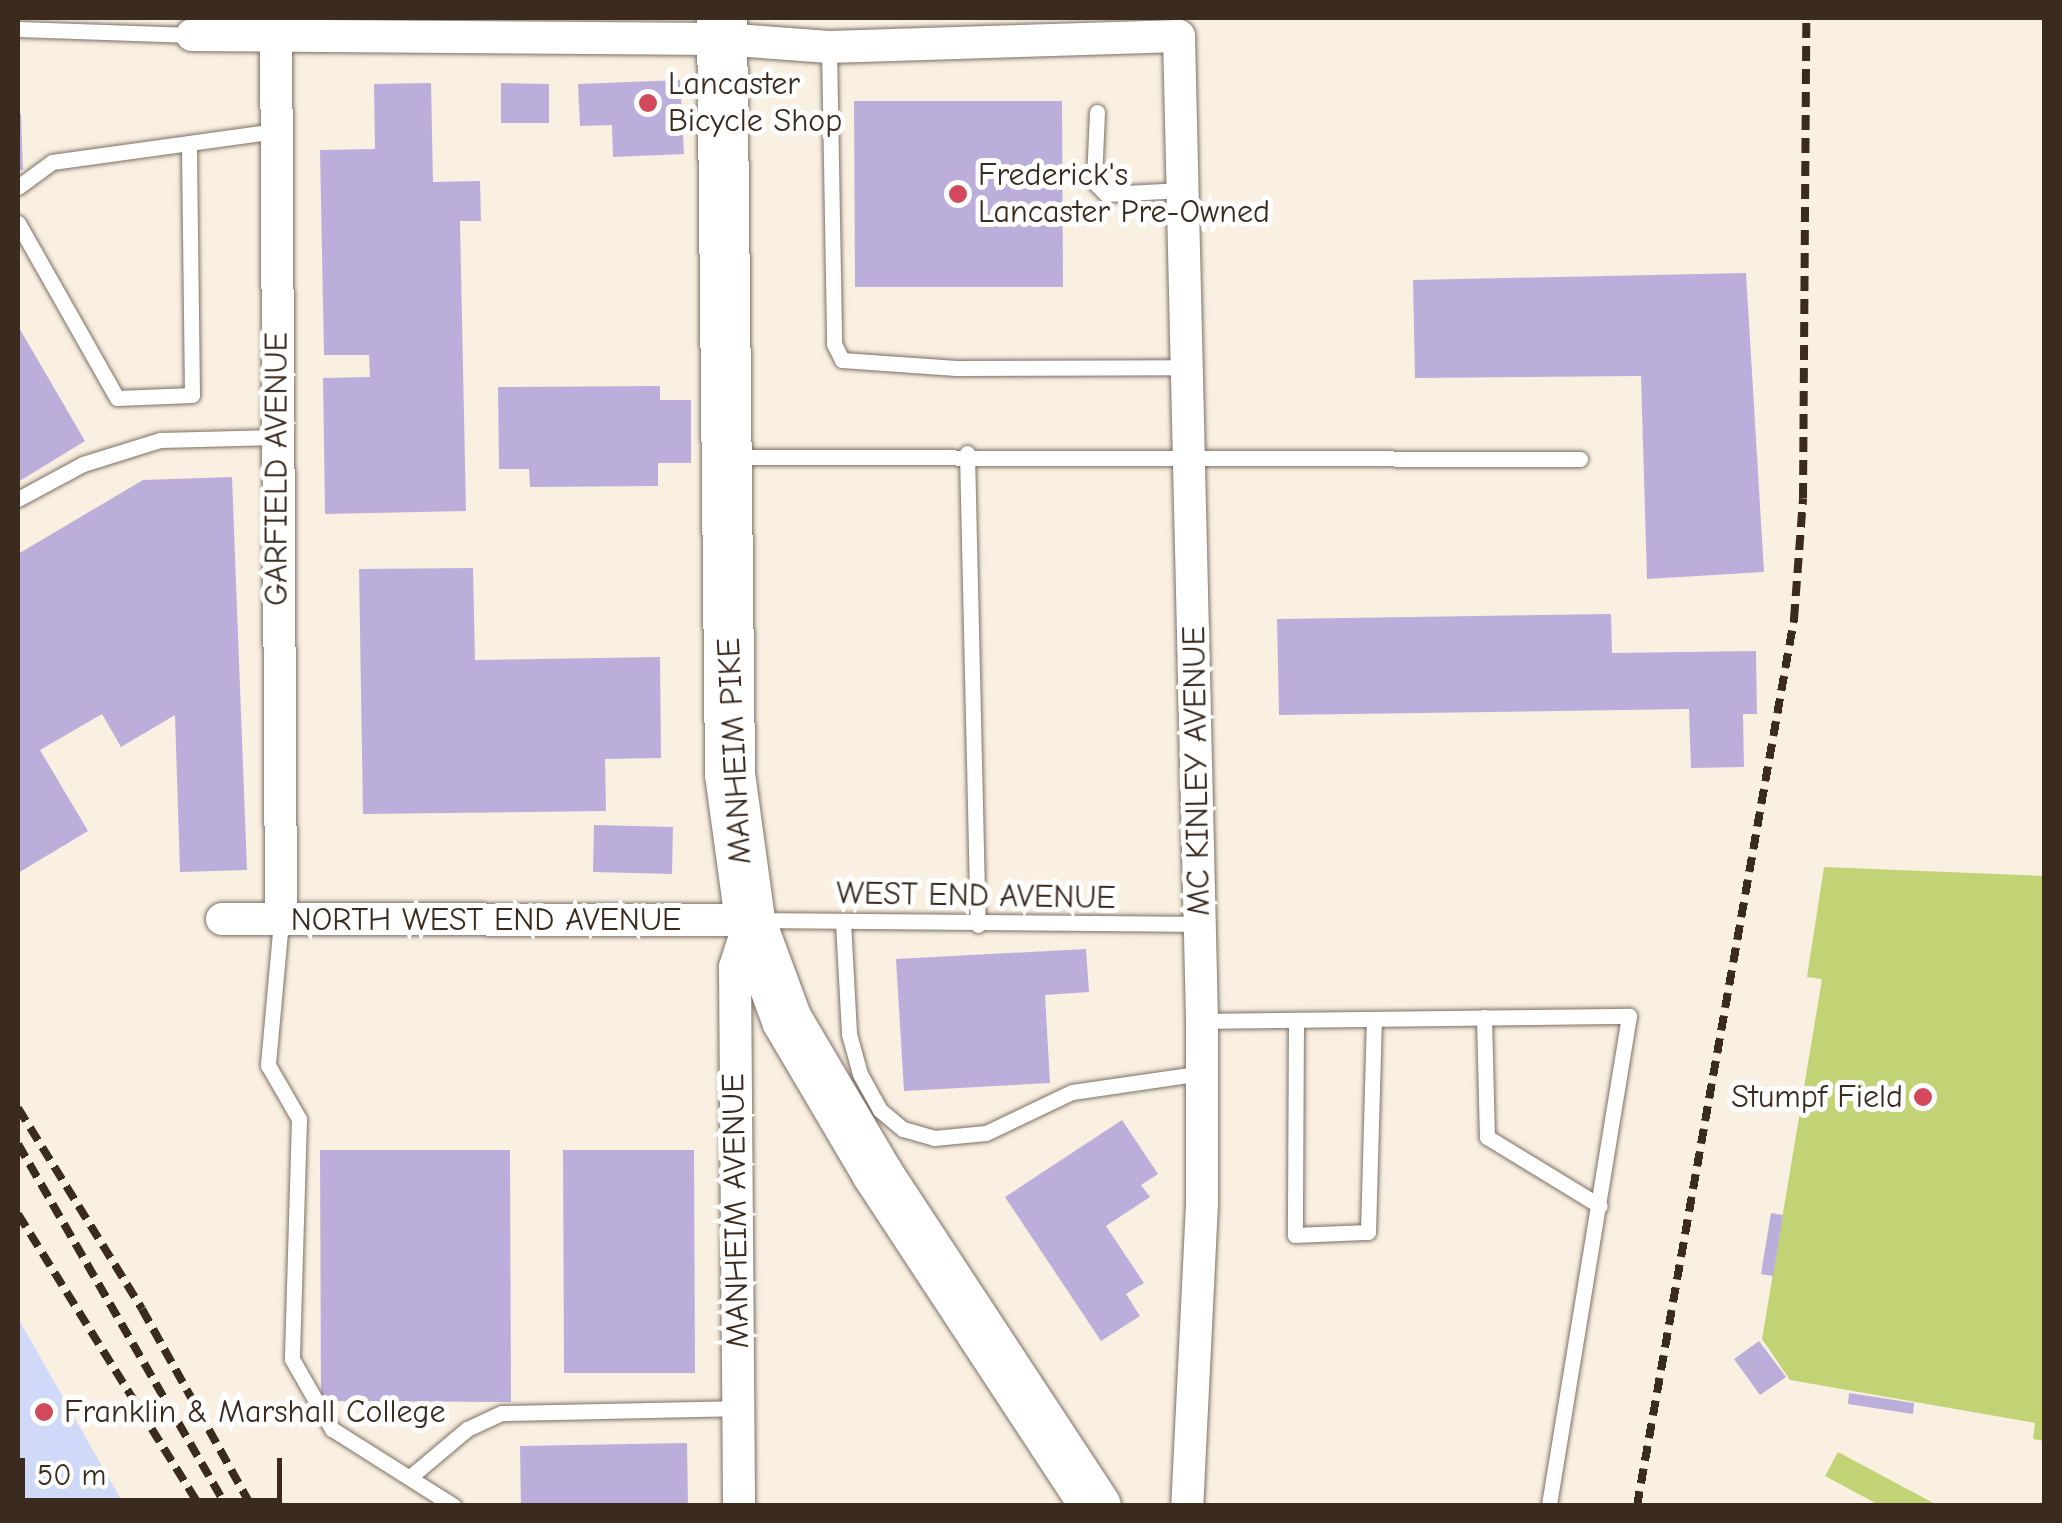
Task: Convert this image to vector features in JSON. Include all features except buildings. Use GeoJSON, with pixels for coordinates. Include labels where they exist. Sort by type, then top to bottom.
{"type":"FeatureCollection","features":[{"type":"Feature","properties":{"kind":"main road","name":"MANHEIM PIKE"},"geometry":{"type":"LineString","coordinates":[[722,28],[730,774],[750,920],[787,1020],[877,1173],[1096,1506]]}},
{"type":"Feature","properties":{"kind":"street"},"geometry":{"type":"LineString","coordinates":[[192,26],[722,28],[829,47]]}},
{"type":"Feature","properties":{"kind":"street","name":"GARFIELD AVENUE"},"geometry":{"type":"LineString","coordinates":[[276,28],[281,921]]}},
{"type":"Feature","properties":{"kind":"street","name":"MC KINLEY AVENUE"},"geometry":{"type":"LineString","coordinates":[[829,47],[1179,36],[1202,1022],[1187,1506]]}},
{"type":"Feature","properties":{"kind":"street","name":"NORTH WEST END AVENUE"},"geometry":{"type":"LineString","coordinates":[[222,919],[750,920]]}},
{"type":"Feature","properties":{"kind":"street","name":"MANHEIM AVENUE"},"geometry":{"type":"LineString","coordinates":[[739,1506],[735,968],[750,920]]}},
{"type":"Feature","properties":{"kind":"lane"},"geometry":{"type":"LineString","coordinates":[[18,29],[192,26]]}},
{"type":"Feature","properties":{"kind":"lane"},"geometry":{"type":"LineString","coordinates":[[829,47],[834,344],[842,360],[936,367],[1187,367]]}},
{"type":"Feature","properties":{"kind":"lane"},"geometry":{"type":"LineString","coordinates":[[1097,112],[1094,182],[1106,194],[1182,190]]}},
{"type":"Feature","properties":{"kind":"lane"},"geometry":{"type":"LineString","coordinates":[[18,188],[52,162],[274,131]]}},
{"type":"Feature","properties":{"kind":"lane"},"geometry":{"type":"LineString","coordinates":[[18,223],[117,398],[192,395],[190,144]]}},
{"type":"Feature","properties":{"kind":"lane"},"geometry":{"type":"LineString","coordinates":[[18,499],[83,464],[160,440],[276,437]]}},
{"type":"Feature","properties":{"kind":"lane"},"geometry":{"type":"LineString","coordinates":[[967,454],[978,925]]}},
{"type":"Feature","properties":{"kind":"lane"},"geometry":{"type":"LineString","coordinates":[[727,456],[1580,458]]}},
{"type":"Feature","properties":{"kind":"lane","name":"WEST END AVENUE"},"geometry":{"type":"LineString","coordinates":[[750,920],[1201,924]]}},
{"type":"Feature","properties":{"kind":"lane"},"geometry":{"type":"LineString","coordinates":[[281,921],[268,1065],[299,1119],[292,1360],[332,1429],[454,1506]]}},
{"type":"Feature","properties":{"kind":"lane"},"geometry":{"type":"LineString","coordinates":[[843,922],[849,1034],[860,1074],[880,1110],[904,1129],[934,1138],[986,1133],[1072,1092],[1202,1073]]}},
{"type":"Feature","properties":{"kind":"lane"},"geometry":{"type":"LineString","coordinates":[[1202,1022],[1629,1016],[1549,1506]]}},
{"type":"Feature","properties":{"kind":"lane"},"geometry":{"type":"LineString","coordinates":[[1484,1018],[1486,1137],[1600,1206]]}},
{"type":"Feature","properties":{"kind":"lane"},"geometry":{"type":"LineString","coordinates":[[1296,1020],[1295,1234],[1368,1232],[1374,1019]]}},
{"type":"Feature","properties":{"kind":"lane"},"geometry":{"type":"LineString","coordinates":[[410,1478],[468,1429],[502,1413],[738,1408]]}},
{"type":"Feature","properties":{"kind":"shaded area","name":"Franklin & Marshall College"},"geometry":{"type":"Polygon","coordinates":[[[18,1318],[124,1505],[18,1505],[18,1318]]]}},
{"type":"Feature","properties":{"kind":"green space","name":"Stumpf Field"},"geometry":{"type":"Polygon","coordinates":[[[1824,867],[2044,876],[2044,1441],[2033,1439],[2035,1423],[1790,1380],[1762,1339],[1822,979],[1807,977],[1824,867]]]}},
{"type":"Feature","properties":{"kind":"green space"},"geometry":{"type":"Polygon","coordinates":[[[1838,1452],[1937,1505],[1879,1505],[1825,1476],[1838,1452]]]}},
{"type":"Feature","properties":{"kind":"railway"},"geometry":{"type":"LineString","coordinates":[[1637,1506],[1794,619],[1803,498],[1806,18]]}},
{"type":"Feature","properties":{"kind":"railway"},"geometry":{"type":"LineString","coordinates":[[18,1108],[142,1309],[251,1506]]}},
{"type":"Feature","properties":{"kind":"railway"},"geometry":{"type":"LineString","coordinates":[[18,1144],[226,1506]]}},
{"type":"Feature","properties":{"kind":"railway"},"geometry":{"type":"LineString","coordinates":[[18,1214],[200,1506]]}},
{"type":"Feature","properties":{"kind":"place","name":"Lancaster Bicycle Shop"},"geometry":{"type":"Point","coordinates":[648,103]}},
{"type":"Feature","properties":{"kind":"place","name":"Frederick's Lancaster Pre-Owned"},"geometry":{"type":"Point","coordinates":[958,194]}},
{"type":"Feature","properties":{"kind":"place","name":"Stumpf Field"},"geometry":{"type":"Point","coordinates":[1923,1097]}},
{"type":"Feature","properties":{"kind":"place","name":"Franklin & Marshall College"},"geometry":{"type":"Point","coordinates":[44,1412]}}]}
